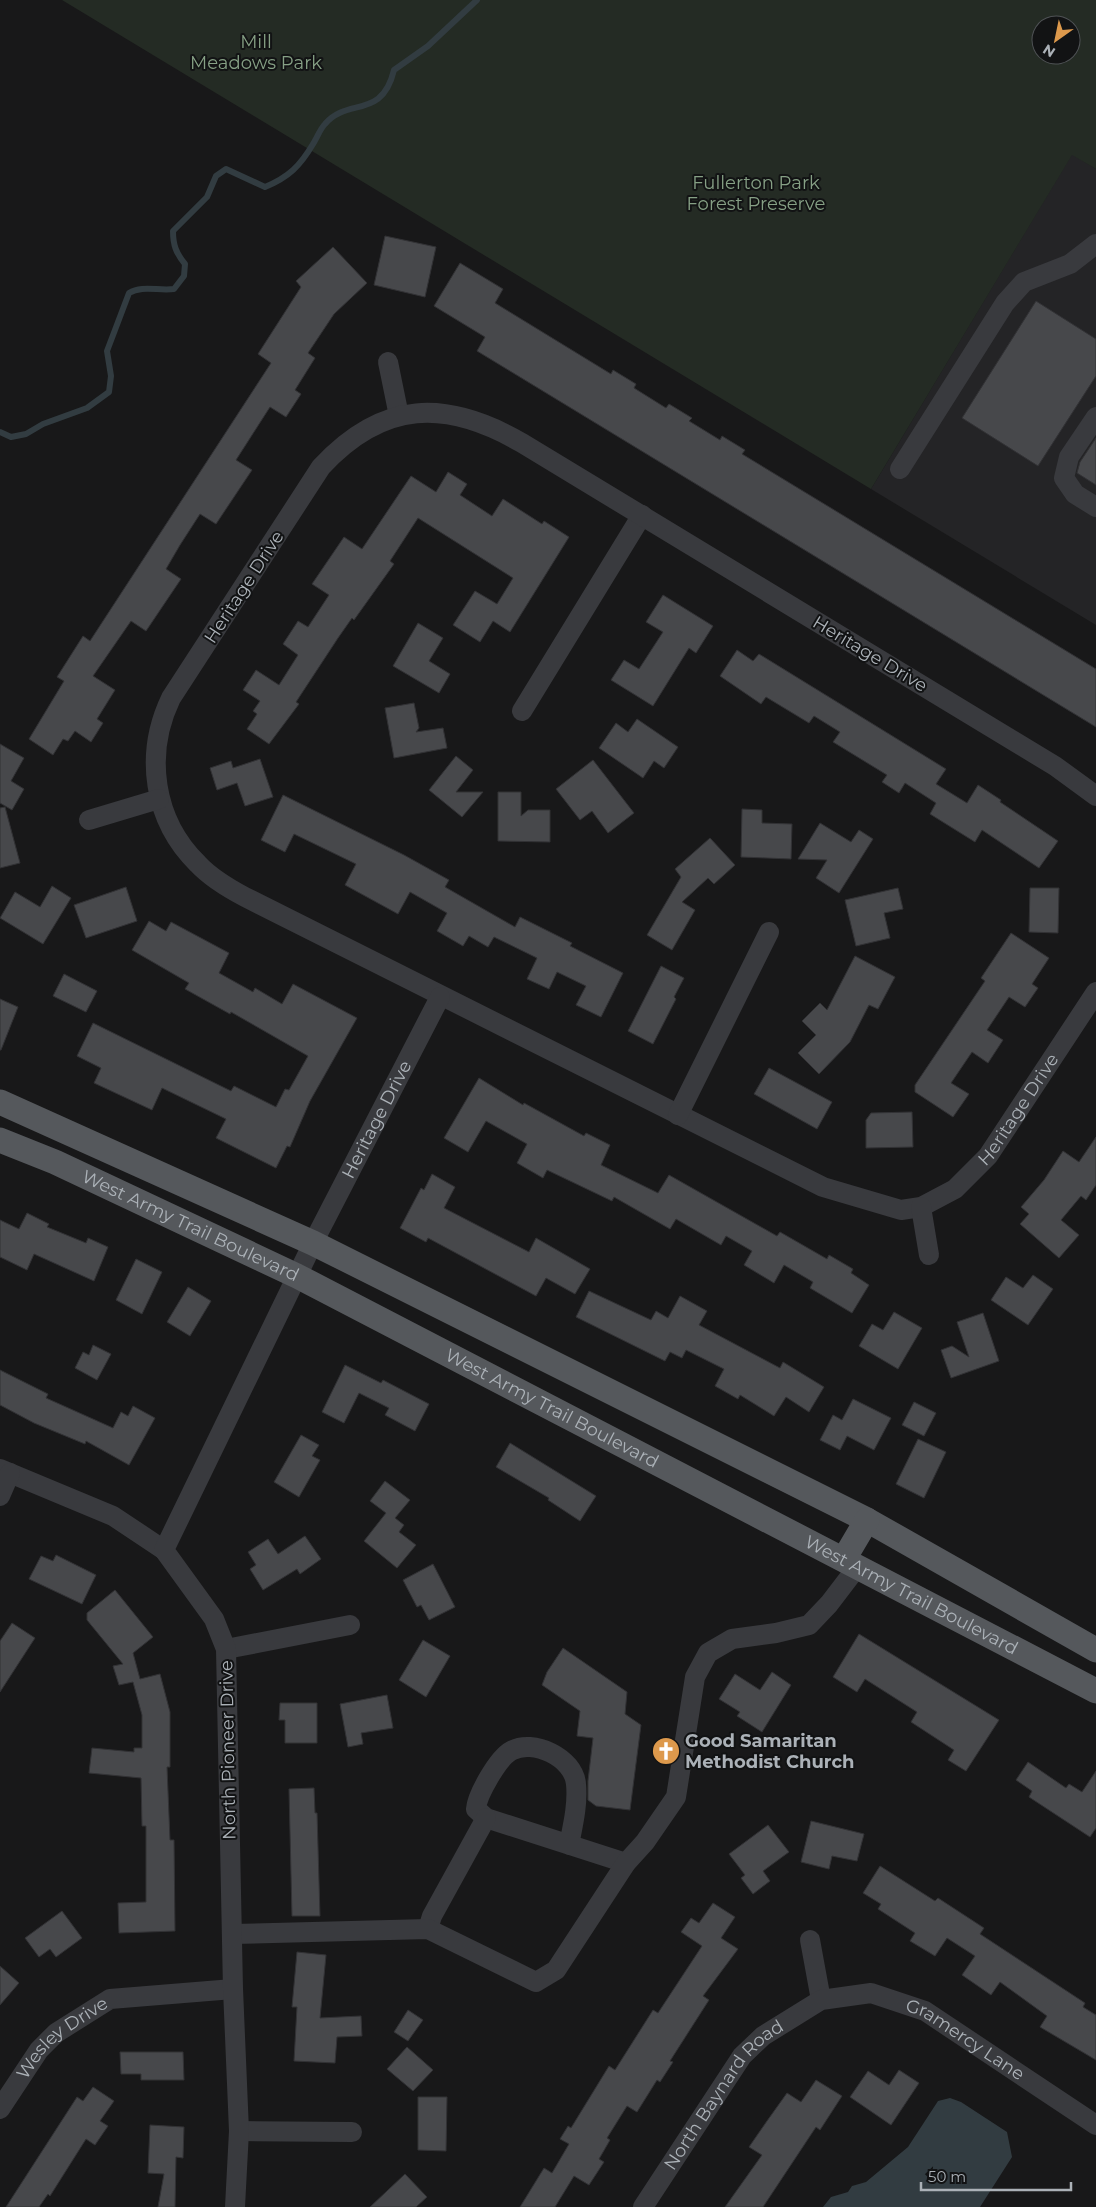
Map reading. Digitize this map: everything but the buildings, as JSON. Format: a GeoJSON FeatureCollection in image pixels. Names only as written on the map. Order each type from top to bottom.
{"type":"FeatureCollection","features":[{"type":"Feature","properties":{"kind":"main road","name":"West Army Trail Boulevard"},"geometry":{"type":"LineString","coordinates":[[0,1102],[313,1243],[867,1520],[1096,1650]]}},
{"type":"Feature","properties":{"kind":"main road","name":"West Army Trail Boulevard"},"geometry":{"type":"LineString","coordinates":[[0,1140],[55,1162],[297,1276],[851,1562],[1096,1691]]}},
{"type":"Feature","properties":{"kind":"main road"},"geometry":{"type":"LineString","coordinates":[[851,1562],[867,1520]]}},
{"type":"Feature","properties":{"kind":"street"},"geometry":{"type":"LineString","coordinates":[[900,469],[1005,303],[1024,282],[1070,264],[1096,244]]}},
{"type":"Feature","properties":{"kind":"street"},"geometry":{"type":"LineString","coordinates":[[388,362],[399,416]]}},
{"type":"Feature","properties":{"kind":"street","name":"Heritage Drive"},"geometry":{"type":"LineString","coordinates":[[1096,796],[1055,766],[496,428],[464,416],[430,412],[399,416],[367,430],[341,445],[321,467],[171,698],[164,712],[158,737],[155,765],[159,799],[168,823],[180,844],[198,865],[221,883],[440,997],[823,1187],[901,1210],[921,1207],[955,1189],[988,1156],[1096,992]]}},
{"type":"Feature","properties":{"kind":"street"},"geometry":{"type":"LineString","coordinates":[[1096,417],[1069,457],[1064,478],[1075,494],[1096,507]]}},
{"type":"Feature","properties":{"kind":"street"},"geometry":{"type":"LineString","coordinates":[[522,711],[642,515]]}},
{"type":"Feature","properties":{"kind":"street"},"geometry":{"type":"LineString","coordinates":[[88,820],[159,799]]}},
{"type":"Feature","properties":{"kind":"street"},"geometry":{"type":"LineString","coordinates":[[678,1115],[769,932]]}},
{"type":"Feature","properties":{"kind":"street","name":"Heritage Drive"},"geometry":{"type":"LineString","coordinates":[[313,1243],[440,997]]}},
{"type":"Feature","properties":{"kind":"street"},"geometry":{"type":"LineString","coordinates":[[921,1207],[929,1255]]}},
{"type":"Feature","properties":{"kind":"street"},"geometry":{"type":"LineString","coordinates":[[0,1496],[5,1471],[113,1516],[164,1550],[313,1243]]}},
{"type":"Feature","properties":{"kind":"street","name":"North Pioneer Drive"},"geometry":{"type":"LineString","coordinates":[[164,1550],[214,1619],[226,1649],[233,1989],[239,2131],[235,2207]]}},
{"type":"Feature","properties":{"kind":"street"},"geometry":{"type":"LineString","coordinates":[[232,1934],[428,1929],[536,1982],[556,1970],[626,1863],[645,1842],[676,1797],[696,1677],[708,1653],[732,1639],[776,1633],[809,1625],[829,1604],[851,1562]]}},
{"type":"Feature","properties":{"kind":"street"},"geometry":{"type":"LineString","coordinates":[[226,1649],[350,1626]]}},
{"type":"Feature","properties":{"kind":"street"},"geometry":{"type":"LineString","coordinates":[[574,1846],[576,1783],[569,1765],[555,1756],[528,1745],[510,1751],[496,1766],[476,1801],[476,1809],[486,1818],[626,1863]]}},
{"type":"Feature","properties":{"kind":"street"},"geometry":{"type":"LineString","coordinates":[[428,1929],[432,1916],[486,1818]]}},
{"type":"Feature","properties":{"kind":"street"},"geometry":{"type":"LineString","coordinates":[[810,1940],[821,2000]]}},
{"type":"Feature","properties":{"kind":"street","name":"Wesley Drive"},"geometry":{"type":"LineString","coordinates":[[0,2109],[39,2050],[56,2033],[110,1999],[233,1989]]}},
{"type":"Feature","properties":{"kind":"street","name":"Gramercy Lane"},"geometry":{"type":"LineString","coordinates":[[821,2000],[871,1993],[925,2011],[1096,2125]]}},
{"type":"Feature","properties":{"kind":"street","name":"North Baynard Road"},"geometry":{"type":"LineString","coordinates":[[644,2207],[742,2056],[762,2036],[821,2000]]}},
{"type":"Feature","properties":{"kind":"street"},"geometry":{"type":"LineString","coordinates":[[239,2131],[352,2132]]}},
{"type":"Feature","properties":{"kind":"shaded area"},"geometry":{"type":"Polygon","coordinates":[[[1072,154],[1096,169],[1096,625],[871,489],[1072,154]]]}},
{"type":"Feature","properties":{"kind":"shaded area"},"geometry":{"type":"Polygon","coordinates":[[[950,2098],[961,2102],[1007,2132],[1012,2157],[980,2207],[823,2207],[831,2197],[848,2192],[852,2186],[866,2182],[908,2147],[938,2101],[950,2098]]]}},
{"type":"Feature","properties":{"kind":"green space","name":"Fullerton Park Forest Preserve"},"geometry":{"type":"Polygon","coordinates":[[[62,0],[1096,0],[1096,169],[1072,155],[871,489],[62,0]]]}},
{"type":"Feature","properties":{"kind":"waterway"},"geometry":{"type":"LineString","coordinates":[[0,432],[11,437],[26,434],[43,424],[87,408],[109,392],[111,376],[107,351],[129,293],[139,289],[174,289],[184,276],[185,264],[176,249],[173,231],[207,197],[216,176],[226,169],[265,187],[287,175],[303,159],[325,124],[334,116],[344,111],[364,106],[381,96],[389,86],[394,70],[428,46],[477,0]]}},
{"type":"Feature","properties":{"kind":"place","name":"Good Samaritan Methodist Church"},"geometry":{"type":"Point","coordinates":[666,1751]}},
{"type":"Feature","properties":{"kind":"park label","name":"Mill Meadows Park"},"geometry":{"type":"Point","coordinates":[256,52]}}]}
